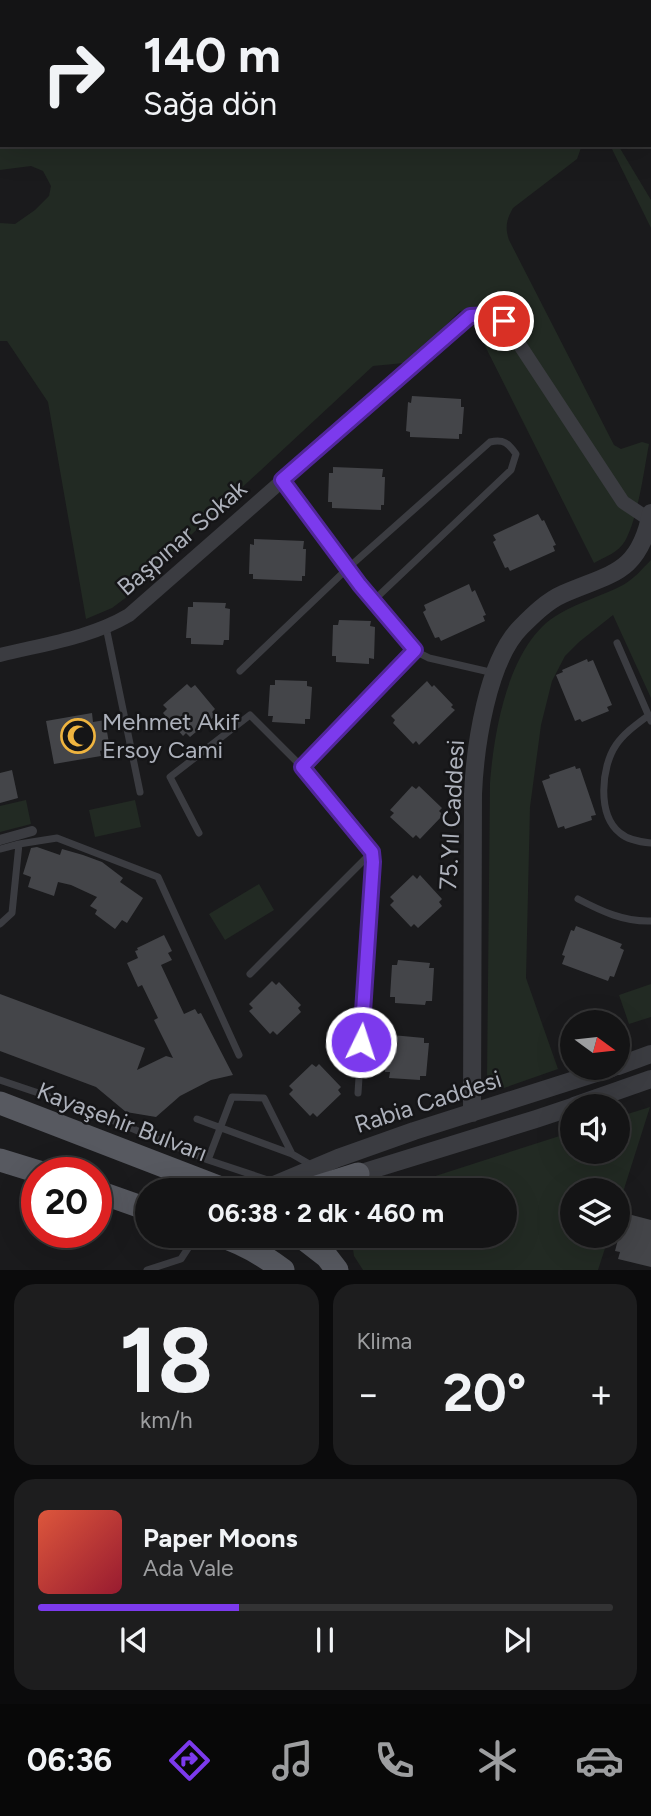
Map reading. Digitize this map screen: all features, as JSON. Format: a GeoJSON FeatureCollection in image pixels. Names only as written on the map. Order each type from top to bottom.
{"type":"FeatureCollection","features":[{"type":"Feature","properties":{"kind":"main road","name":"Kayaşehir Bulvarı"},"geometry":{"type":"LineString","coordinates":[[0,1103],[195,1178]]}},
{"type":"Feature","properties":{"kind":"main road"},"geometry":{"type":"LineString","coordinates":[[0,1160],[21,1166]]}},
{"type":"Feature","properties":{"kind":"main road"},"geometry":{"type":"LineString","coordinates":[[112,1197],[135,1205]]}},
{"type":"Feature","properties":{"kind":"main road"},"geometry":{"type":"LineString","coordinates":[[251,1248],[283,1270]]}},
{"type":"Feature","properties":{"kind":"main road"},"geometry":{"type":"LineString","coordinates":[[297,1270],[299,1261],[305,1256],[331,1254]]}},
{"type":"Feature","properties":{"kind":"street","name":"Başpınar Sokak"},"geometry":{"type":"LineString","coordinates":[[0,655],[86,634],[129,615],[470,316],[491,315],[504,321],[623,502],[650,517]]}},
{"type":"Feature","properties":{"kind":"street","name":"75.Yıl Caddesi"},"geometry":{"type":"LineString","coordinates":[[472,1112],[474,768],[495,674],[505,650],[520,628],[543,606],[561,595],[605,578],[629,563],[650,517]]}},
{"type":"Feature","properties":{"kind":"street"},"geometry":{"type":"LineString","coordinates":[[0,840],[33,831]]}},
{"type":"Feature","properties":{"kind":"street"},"geometry":{"type":"LineString","coordinates":[[630,1062],[651,1054]]}},
{"type":"Feature","properties":{"kind":"street","name":"Rabia Caddesi"},"geometry":{"type":"LineString","coordinates":[[608,1094],[651,1079]]}},
{"type":"Feature","properties":{"kind":"street","name":"Rabia Caddesi"},"geometry":{"type":"LineString","coordinates":[[289,1178],[414,1131],[574,1080]]}},
{"type":"Feature","properties":{"kind":"street","name":"Rabia Caddesi"},"geometry":{"type":"LineString","coordinates":[[363,1178],[560,1111]]}},
{"type":"Feature","properties":{"kind":"lane"},"geometry":{"type":"LineString","coordinates":[[240,671],[348,568],[490,442],[499,440],[509,444],[516,454],[511,470],[373,601]]}},
{"type":"Feature","properties":{"kind":"lane"},"geometry":{"type":"LineString","coordinates":[[282,480],[373,601],[415,650],[429,658],[495,674]]}},
{"type":"Feature","properties":{"kind":"lane"},"geometry":{"type":"LineString","coordinates":[[106,627],[140,792]]}},
{"type":"Feature","properties":{"kind":"lane"},"geometry":{"type":"LineString","coordinates":[[617,643],[650,718],[628,732],[616,744],[607,762],[603,780],[604,800],[610,820],[619,833],[632,840],[651,843]]}},
{"type":"Feature","properties":{"kind":"lane"},"geometry":{"type":"LineString","coordinates":[[302,767],[415,650]]}},
{"type":"Feature","properties":{"kind":"lane"},"geometry":{"type":"LineString","coordinates":[[199,833],[170,777],[250,715],[302,767],[372,852],[358,1093]]}},
{"type":"Feature","properties":{"kind":"lane"},"geometry":{"type":"LineString","coordinates":[[0,849],[57,838],[158,877],[239,1055]]}},
{"type":"Feature","properties":{"kind":"lane"},"geometry":{"type":"LineString","coordinates":[[0,923],[12,913],[19,844]]}},
{"type":"Feature","properties":{"kind":"lane"},"geometry":{"type":"LineString","coordinates":[[250,974],[372,852]]}},
{"type":"Feature","properties":{"kind":"lane"},"geometry":{"type":"LineString","coordinates":[[578,899],[612,915],[640,922],[651,921]]}},
{"type":"Feature","properties":{"kind":"lane"},"geometry":{"type":"LineString","coordinates":[[0,1080],[80,1107],[251,1178]]}},
{"type":"Feature","properties":{"kind":"lane"},"geometry":{"type":"LineString","coordinates":[[208,1160],[232,1097],[264,1098],[292,1154]]}},
{"type":"Feature","properties":{"kind":"lane"},"geometry":{"type":"LineString","coordinates":[[197,1119],[292,1154],[315,1167]]}},
{"type":"Feature","properties":{"kind":"lane"},"geometry":{"type":"LineString","coordinates":[[148,1270],[181,1259],[188,1248]]}},
{"type":"Feature","properties":{"kind":"shaded area"},"geometry":{"type":"Polygon","coordinates":[[[0,147],[581,147],[577,159],[513,208],[507,232],[614,445],[621,449],[642,442],[649,444],[637,507],[630,531],[622,545],[594,563],[470,316],[460,311],[415,356],[404,363],[373,366],[128,596],[112,608],[86,619],[48,402],[7,341],[0,341],[0,223],[15,224],[35,210],[49,196],[51,186],[43,171],[31,166],[0,170],[0,147]]]}},
{"type":"Feature","properties":{"kind":"shaded area"},"geometry":{"type":"Polygon","coordinates":[[[611,147],[619,147],[651,200],[651,228],[611,147]]]}},
{"type":"Feature","properties":{"kind":"shaded area"},"geometry":{"type":"Polygon","coordinates":[[[651,560],[651,698],[613,615],[565,656],[552,681],[541,725],[530,807],[526,978],[558,1069],[504,1088],[493,1088],[487,1082],[490,783],[495,738],[507,689],[516,666],[542,627],[559,614],[627,583],[651,560]]]}},
{"type":"Feature","properties":{"kind":"shaded area"},"geometry":{"type":"Polygon","coordinates":[[[26,800],[31,824],[0,832],[0,806],[26,800]]]}},
{"type":"Feature","properties":{"kind":"shaded area"},"geometry":{"type":"Polygon","coordinates":[[[135,800],[141,827],[95,837],[89,810],[135,800]]]}},
{"type":"Feature","properties":{"kind":"shaded area"},"geometry":{"type":"Polygon","coordinates":[[[259,884],[274,910],[225,940],[209,914],[259,884]]]}},
{"type":"Feature","properties":{"kind":"shaded area"},"geometry":{"type":"Polygon","coordinates":[[[651,984],[651,1017],[630,1024],[630,1010],[624,1010],[619,995],[651,984]]]}},
{"type":"Feature","properties":{"kind":"shaded area"},"geometry":{"type":"Polygon","coordinates":[[[650,1107],[628,1178],[560,1178],[560,1248],[605,1248],[598,1270],[363,1270],[354,1256],[353,1248],[517,1248],[517,1178],[429,1178],[560,1136],[560,1164],[630,1164],[630,1113],[650,1107]]]}},
{"type":"Feature","properties":{"kind":"building"},"geometry":{"type":"Polygon","coordinates":[[[412,396],[461,399],[461,407],[464,407],[462,434],[459,434],[459,439],[410,437],[410,432],[406,431],[408,402],[411,403],[412,396]]]}},
{"type":"Feature","properties":{"kind":"building"},"geometry":{"type":"Polygon","coordinates":[[[333,467],[383,469],[384,505],[381,505],[381,510],[332,508],[332,502],[328,502],[329,473],[333,473],[333,467]]]}},
{"type":"Feature","properties":{"kind":"building"},"geometry":{"type":"Polygon","coordinates":[[[538,514],[542,521],[544,520],[556,545],[553,546],[555,551],[510,571],[508,567],[505,568],[493,542],[496,540],[493,535],[538,514]]]}},
{"type":"Feature","properties":{"kind":"building"},"geometry":{"type":"Polygon","coordinates":[[[254,539],[304,541],[305,576],[302,576],[302,581],[253,579],[253,574],[249,574],[250,544],[254,545],[254,539]]]}},
{"type":"Feature","properties":{"kind":"building"},"geometry":{"type":"Polygon","coordinates":[[[469,584],[472,592],[475,590],[486,615],[483,616],[485,621],[441,641],[439,637],[435,638],[423,612],[426,610],[424,605],[469,584]]]}},
{"type":"Feature","properties":{"kind":"building"},"geometry":{"type":"Polygon","coordinates":[[[193,602],[226,603],[225,608],[230,609],[229,640],[224,640],[223,645],[191,644],[191,638],[186,638],[188,607],[193,607],[193,602]]]}},
{"type":"Feature","properties":{"kind":"building"},"geometry":{"type":"Polygon","coordinates":[[[339,620],[371,621],[370,626],[375,627],[374,659],[369,658],[369,664],[336,662],[336,656],[332,656],[333,625],[338,625],[339,620]]]}},
{"type":"Feature","properties":{"kind":"building"},"geometry":{"type":"Polygon","coordinates":[[[587,659],[588,662],[593,660],[612,705],[607,707],[609,711],[582,722],[580,719],[575,721],[556,675],[587,659]]]}},
{"type":"Feature","properties":{"kind":"building"},"geometry":{"type":"Polygon","coordinates":[[[275,680],[307,681],[307,686],[312,687],[310,719],[305,719],[305,724],[272,722],[273,716],[268,716],[270,685],[275,685],[275,680]]]}},
{"type":"Feature","properties":{"kind":"building"},"geometry":{"type":"Polygon","coordinates":[[[427,681],[432,687],[434,685],[455,710],[419,745],[416,741],[413,744],[393,723],[395,720],[391,716],[427,681]]]}},
{"type":"Feature","properties":{"kind":"building"},"geometry":{"type":"Polygon","coordinates":[[[187,684],[191,688],[195,685],[215,709],[212,712],[215,716],[190,737],[186,733],[183,736],[163,713],[167,709],[163,705],[187,684]]]}},
{"type":"Feature","properties":{"kind":"building","name":"Mehmet Akif Ersoy Cami"},"geometry":{"type":"Polygon","coordinates":[[[92,713],[93,722],[105,720],[110,749],[100,751],[101,756],[54,764],[46,721],[92,713]]]}},
{"type":"Feature","properties":{"kind":"building"},"geometry":{"type":"Polygon","coordinates":[[[575,766],[576,769],[580,768],[596,815],[591,816],[592,820],[565,829],[564,826],[558,828],[542,781],[550,778],[549,775],[575,766]]]}},
{"type":"Feature","properties":{"kind":"building"},"geometry":{"type":"Polygon","coordinates":[[[12,770],[18,798],[0,803],[0,773],[12,770]]]}},
{"type":"Feature","properties":{"kind":"building"},"geometry":{"type":"Polygon","coordinates":[[[412,786],[416,789],[419,786],[442,808],[439,811],[443,815],[420,839],[416,835],[413,838],[390,817],[394,813],[390,810],[412,786]]]}},
{"type":"Feature","properties":{"kind":"building"},"geometry":{"type":"Polygon","coordinates":[[[37,847],[60,855],[62,849],[83,855],[102,862],[123,878],[120,882],[143,898],[127,923],[122,920],[115,929],[95,914],[97,910],[90,906],[97,897],[71,885],[58,882],[54,896],[28,887],[31,877],[23,874],[31,848],[37,847]]]}},
{"type":"Feature","properties":{"kind":"building"},"geometry":{"type":"Polygon","coordinates":[[[413,875],[417,879],[420,875],[442,899],[439,902],[442,906],[418,928],[414,924],[411,927],[390,905],[394,901],[390,897],[413,875]]]}},
{"type":"Feature","properties":{"kind":"building"},"geometry":{"type":"Polygon","coordinates":[[[576,926],[622,944],[620,948],[624,950],[614,977],[610,976],[608,981],[562,964],[565,956],[562,955],[571,930],[574,931],[576,926]]]}},
{"type":"Feature","properties":{"kind":"building"},"geometry":{"type":"Polygon","coordinates":[[[164,935],[172,951],[168,953],[172,960],[161,965],[184,1014],[195,1009],[198,1014],[201,1013],[233,1075],[211,1080],[180,1096],[156,1117],[126,1112],[96,1087],[0,1051],[0,994],[145,1048],[137,1070],[166,1056],[173,1058],[154,1020],[158,1018],[142,985],[138,987],[127,963],[138,958],[135,951],[137,948],[164,935]]]}},
{"type":"Feature","properties":{"kind":"building"},"geometry":{"type":"Polygon","coordinates":[[[398,960],[430,963],[429,968],[434,968],[432,1001],[426,1001],[425,1005],[395,1003],[395,997],[390,997],[392,965],[397,965],[398,960]]]}},
{"type":"Feature","properties":{"kind":"building"},"geometry":{"type":"Polygon","coordinates":[[[272,981],[276,985],[279,982],[301,1005],[298,1008],[301,1012],[277,1035],[273,1031],[270,1034],[249,1011],[253,1008],[249,1004],[272,981]]]}},
{"type":"Feature","properties":{"kind":"building"},"geometry":{"type":"Polygon","coordinates":[[[392,1035],[424,1038],[424,1043],[429,1043],[426,1076],[420,1076],[420,1080],[389,1078],[390,1072],[385,1072],[387,1040],[392,1040],[392,1035]]]}},
{"type":"Feature","properties":{"kind":"building"},"geometry":{"type":"Polygon","coordinates":[[[312,1064],[316,1067],[319,1064],[341,1087],[338,1090],[341,1094],[317,1117],[313,1113],[310,1116],[289,1094],[293,1090],[289,1086],[312,1064]]]}},
{"type":"Feature","properties":{"kind":"building"},"geometry":{"type":"Polygon","coordinates":[[[630,1215],[651,1220],[651,1267],[618,1259],[620,1252],[615,1251],[616,1248],[630,1248],[630,1215]]]}},
{"type":"Feature","properties":{"kind":"place","name":"Mehmet Akif Ersoy Cami"},"geometry":{"type":"Point","coordinates":[78,736]}},
{"type":"Feature","properties":{"kind":"route"},"geometry":{"type":"LineString","coordinates":[[361,1042],[372,852],[302,767],[415,650],[360,585],[282,480],[470,316],[491,315],[504,321]]}}]}
